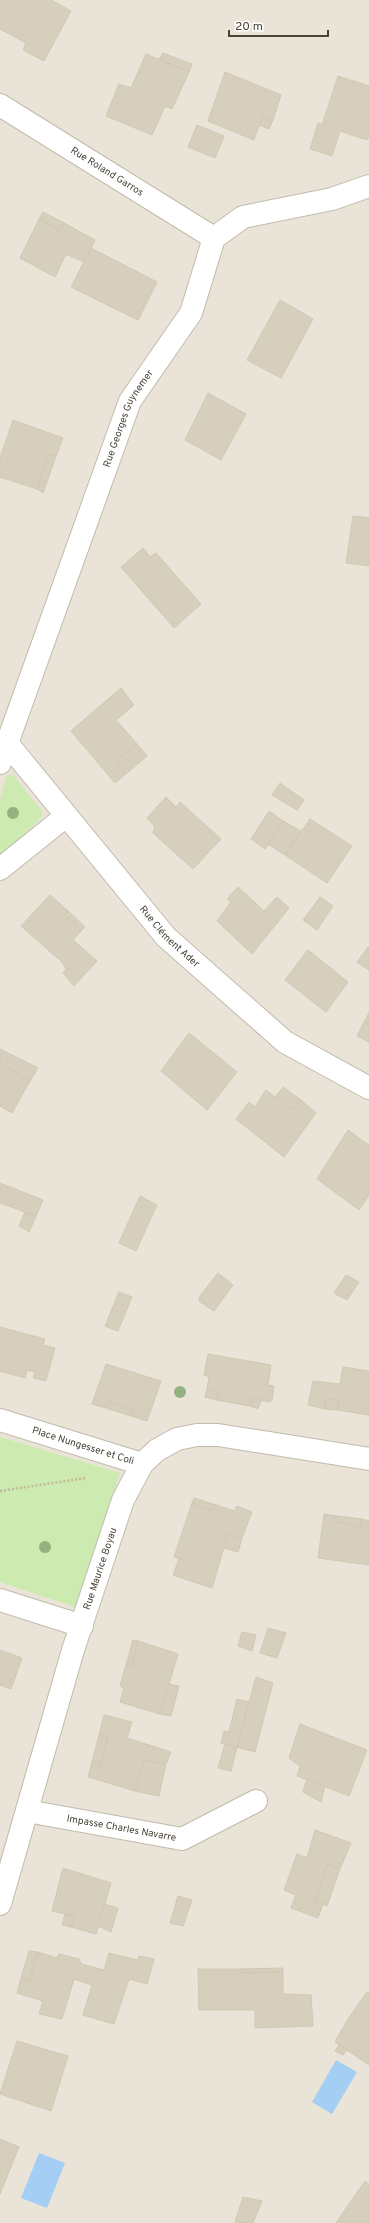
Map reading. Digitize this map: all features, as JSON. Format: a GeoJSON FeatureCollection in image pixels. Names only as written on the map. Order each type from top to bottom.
{"type":"FeatureCollection","features":[{"type":"Feature","properties":{"kind":"street","name":"Rue Roland Garros"},"geometry":{"type":"LineString","coordinates":[[0,105],[214,238]]}},
{"type":"Feature","properties":{"kind":"street"},"geometry":{"type":"LineString","coordinates":[[214,238],[243,217],[332,199],[369,186]]}},
{"type":"Feature","properties":{"kind":"street","name":"Rue Georges Guynemer"},"geometry":{"type":"LineString","coordinates":[[0,763],[130,401],[191,313],[214,238]]}},
{"type":"Feature","properties":{"kind":"street","name":"Rue Clément Ader"},"geometry":{"type":"LineString","coordinates":[[7,743],[166,938],[286,1042],[369,1088]]}},
{"type":"Feature","properties":{"kind":"street"},"geometry":{"type":"LineString","coordinates":[[0,869],[66,816]]}},
{"type":"Feature","properties":{"kind":"street","name":"Place Nungesser et Coli"},"geometry":{"type":"LineString","coordinates":[[0,1420],[142,1464]]}},
{"type":"Feature","properties":{"kind":"street","name":"Rue Maurice Boyau"},"geometry":{"type":"LineString","coordinates":[[0,1904],[73,1650],[123,1500],[142,1464],[157,1450],[176,1439],[197,1435],[218,1434],[369,1459]]}},
{"type":"Feature","properties":{"kind":"street"},"geometry":{"type":"LineString","coordinates":[[0,1600],[82,1626]]}},
{"type":"Feature","properties":{"kind":"street","name":"Impasse Charles Navarre"},"geometry":{"type":"LineString","coordinates":[[27,1811],[182,1839],[256,1801]]}},
{"type":"Feature","properties":{"kind":"path"},"geometry":{"type":"LineString","coordinates":[[0,1491],[89,1478]]}},
{"type":"Feature","properties":{"kind":"shaded area"},"geometry":{"type":"Polygon","coordinates":[[[0,0],[369,0],[369,2223],[0,2223],[0,0]]]}},
{"type":"Feature","properties":{"kind":"green space"},"geometry":{"type":"Polygon","coordinates":[[[7,775],[13,775],[43,813],[39,820],[0,856],[0,799],[7,775]]]}},
{"type":"Feature","properties":{"kind":"green space"},"geometry":{"type":"Polygon","coordinates":[[[0,1437],[120,1473],[75,1607],[0,1582],[0,1437]]]}},
{"type":"Feature","properties":{"kind":"water"},"geometry":{"type":"Polygon","coordinates":[[[336,2060],[357,2072],[332,2114],[312,2102],[336,2060]]]}},
{"type":"Feature","properties":{"kind":"water"},"geometry":{"type":"Polygon","coordinates":[[[39,2153],[65,2163],[47,2208],[21,2198],[39,2153]]]}},
{"type":"Feature","properties":{"kind":"building"},"geometry":{"type":"Polygon","coordinates":[[[0,0],[51,0],[71,11],[44,61],[23,50],[26,43],[0,29],[0,0]]]}},
{"type":"Feature","properties":{"kind":"building"},"geometry":{"type":"Polygon","coordinates":[[[163,53],[192,64],[189,72],[159,59],[163,53]]]}},
{"type":"Feature","properties":{"kind":"building"},"geometry":{"type":"Polygon","coordinates":[[[146,54],[189,72],[172,109],[165,106],[152,135],[106,116],[119,84],[131,88],[146,54]]]}},
{"type":"Feature","properties":{"kind":"building"},"geometry":{"type":"Polygon","coordinates":[[[225,72],[281,95],[273,120],[262,117],[254,140],[208,121],[225,72]]]}},
{"type":"Feature","properties":{"kind":"building"},"geometry":{"type":"Polygon","coordinates":[[[338,76],[369,86],[369,135],[367,140],[340,131],[332,156],[310,149],[318,123],[322,125],[338,76]]]}},
{"type":"Feature","properties":{"kind":"building"},"geometry":{"type":"Polygon","coordinates":[[[262,117],[273,120],[269,129],[259,125],[262,117]]]}},
{"type":"Feature","properties":{"kind":"building"},"geometry":{"type":"Polygon","coordinates":[[[197,125],[224,136],[215,158],[188,147],[197,125]]]}},
{"type":"Feature","properties":{"kind":"building"},"geometry":{"type":"Polygon","coordinates":[[[43,212],[64,223],[60,230],[39,219],[43,212]]]}},
{"type":"Feature","properties":{"kind":"building"},"geometry":{"type":"Polygon","coordinates":[[[39,219],[60,230],[64,223],[95,240],[84,262],[66,254],[55,277],[20,258],[39,219]]]}},
{"type":"Feature","properties":{"kind":"building"},"geometry":{"type":"Polygon","coordinates":[[[91,248],[157,282],[138,320],[71,287],[91,248]]]}},
{"type":"Feature","properties":{"kind":"building"},"geometry":{"type":"Polygon","coordinates":[[[280,300],[313,319],[281,378],[247,360],[280,300]]]}},
{"type":"Feature","properties":{"kind":"building"},"geometry":{"type":"Polygon","coordinates":[[[208,393],[246,414],[221,460],[185,440],[208,393]]]}},
{"type":"Feature","properties":{"kind":"building"},"geometry":{"type":"Polygon","coordinates":[[[13,420],[63,438],[56,456],[48,454],[37,489],[0,477],[0,458],[13,420]]]}},
{"type":"Feature","properties":{"kind":"building"},"geometry":{"type":"Polygon","coordinates":[[[48,454],[56,456],[43,493],[37,489],[48,454]]]}},
{"type":"Feature","properties":{"kind":"building"},"geometry":{"type":"Polygon","coordinates":[[[353,516],[369,518],[369,566],[346,563],[353,516]]]}},
{"type":"Feature","properties":{"kind":"building"},"geometry":{"type":"Polygon","coordinates":[[[143,548],[150,557],[156,553],[201,604],[174,628],[121,567],[143,548]]]}},
{"type":"Feature","properties":{"kind":"building"},"geometry":{"type":"Polygon","coordinates":[[[121,688],[134,705],[116,720],[137,744],[116,761],[126,774],[115,783],[71,731],[121,688]]]}},
{"type":"Feature","properties":{"kind":"building"},"geometry":{"type":"Polygon","coordinates":[[[137,744],[147,756],[126,774],[116,761],[137,744]]]}},
{"type":"Feature","properties":{"kind":"building"},"geometry":{"type":"Polygon","coordinates":[[[280,783],[304,800],[297,810],[272,795],[280,783]]]}},
{"type":"Feature","properties":{"kind":"building"},"geometry":{"type":"Polygon","coordinates":[[[166,797],[176,807],[180,802],[221,839],[193,869],[153,833],[155,827],[147,818],[166,797]]]}},
{"type":"Feature","properties":{"kind":"building"},"geometry":{"type":"Polygon","coordinates":[[[269,811],[283,821],[265,849],[251,839],[269,811]]]}},
{"type":"Feature","properties":{"kind":"building"},"geometry":{"type":"Polygon","coordinates":[[[310,819],[352,846],[327,883],[285,855],[310,819]]]}},
{"type":"Feature","properties":{"kind":"building"},"geometry":{"type":"Polygon","coordinates":[[[283,821],[301,831],[285,855],[268,844],[283,821]]]}},
{"type":"Feature","properties":{"kind":"building"},"geometry":{"type":"Polygon","coordinates":[[[238,887],[264,911],[277,897],[289,908],[252,954],[217,921],[231,902],[227,899],[238,887]]]}},
{"type":"Feature","properties":{"kind":"building"},"geometry":{"type":"Polygon","coordinates":[[[50,895],[68,911],[64,914],[81,931],[73,940],[97,961],[74,986],[63,973],[66,969],[62,962],[21,926],[50,895]]]}},
{"type":"Feature","properties":{"kind":"building"},"geometry":{"type":"Polygon","coordinates":[[[320,897],[333,906],[317,930],[303,920],[320,897]]]}},
{"type":"Feature","properties":{"kind":"building"},"geometry":{"type":"Polygon","coordinates":[[[68,911],[85,927],[81,931],[64,914],[68,911]]]}},
{"type":"Feature","properties":{"kind":"building"},"geometry":{"type":"Polygon","coordinates":[[[369,946],[369,970],[357,962],[369,946]]]}},
{"type":"Feature","properties":{"kind":"building"},"geometry":{"type":"Polygon","coordinates":[[[308,950],[348,982],[326,1012],[285,980],[308,950]]]}},
{"type":"Feature","properties":{"kind":"building"},"geometry":{"type":"Polygon","coordinates":[[[369,1013],[369,1024],[364,1022],[369,1013]]]}},
{"type":"Feature","properties":{"kind":"building"},"geometry":{"type":"Polygon","coordinates":[[[364,1022],[369,1024],[369,1042],[357,1036],[364,1022]]]}},
{"type":"Feature","properties":{"kind":"building"},"geometry":{"type":"Polygon","coordinates":[[[189,1033],[237,1072],[207,1110],[161,1071],[189,1033]]]}},
{"type":"Feature","properties":{"kind":"building"},"geometry":{"type":"Polygon","coordinates":[[[0,1049],[12,1055],[5,1066],[30,1081],[12,1113],[0,1106],[0,1049]]]}},
{"type":"Feature","properties":{"kind":"building"},"geometry":{"type":"Polygon","coordinates":[[[12,1055],[38,1068],[30,1081],[5,1066],[12,1055]]]}},
{"type":"Feature","properties":{"kind":"building"},"geometry":{"type":"Polygon","coordinates":[[[283,1087],[301,1100],[292,1110],[275,1097],[283,1087]]]}},
{"type":"Feature","properties":{"kind":"building"},"geometry":{"type":"Polygon","coordinates":[[[266,1090],[292,1110],[301,1100],[316,1113],[284,1157],[236,1119],[249,1102],[255,1107],[266,1090]]]}},
{"type":"Feature","properties":{"kind":"building"},"geometry":{"type":"Polygon","coordinates":[[[348,1130],[369,1145],[369,1195],[359,1210],[317,1179],[348,1130]]]}},
{"type":"Feature","properties":{"kind":"building"},"geometry":{"type":"Polygon","coordinates":[[[0,1183],[43,1200],[36,1216],[0,1203],[0,1183]]]}},
{"type":"Feature","properties":{"kind":"building"},"geometry":{"type":"Polygon","coordinates":[[[140,1196],[157,1205],[136,1251],[119,1243],[140,1196]]]}},
{"type":"Feature","properties":{"kind":"building"},"geometry":{"type":"Polygon","coordinates":[[[25,1212],[36,1216],[29,1232],[19,1226],[25,1212]]]}},
{"type":"Feature","properties":{"kind":"building"},"geometry":{"type":"Polygon","coordinates":[[[218,1273],[233,1285],[214,1311],[199,1301],[200,1296],[218,1273]]]}},
{"type":"Feature","properties":{"kind":"building"},"geometry":{"type":"Polygon","coordinates":[[[346,1275],[359,1282],[347,1300],[334,1293],[346,1275]]]}},
{"type":"Feature","properties":{"kind":"building"},"geometry":{"type":"Polygon","coordinates":[[[119,1292],[132,1297],[118,1331],[105,1326],[119,1292]]]}},
{"type":"Feature","properties":{"kind":"building"},"geometry":{"type":"Polygon","coordinates":[[[0,1327],[45,1339],[43,1345],[55,1348],[46,1381],[33,1378],[35,1372],[27,1370],[25,1378],[0,1371],[0,1327]]]}},
{"type":"Feature","properties":{"kind":"building"},"geometry":{"type":"Polygon","coordinates":[[[208,1354],[271,1365],[268,1385],[274,1386],[272,1400],[269,1402],[252,1398],[250,1406],[217,1400],[219,1392],[207,1389],[209,1377],[204,1375],[208,1354]]]}},
{"type":"Feature","properties":{"kind":"building"},"geometry":{"type":"Polygon","coordinates":[[[106,1364],[161,1381],[147,1421],[131,1416],[133,1409],[109,1402],[106,1408],[92,1404],[106,1364]]]}},
{"type":"Feature","properties":{"kind":"building"},"geometry":{"type":"Polygon","coordinates":[[[343,1367],[369,1371],[369,1415],[337,1410],[339,1401],[326,1398],[325,1409],[308,1405],[313,1381],[340,1384],[343,1367]]]}},
{"type":"Feature","properties":{"kind":"building"},"geometry":{"type":"Polygon","coordinates":[[[207,1389],[219,1392],[217,1400],[205,1397],[207,1389]]]}},
{"type":"Feature","properties":{"kind":"building"},"geometry":{"type":"Polygon","coordinates":[[[252,1398],[261,1401],[258,1409],[250,1406],[252,1398]]]}},
{"type":"Feature","properties":{"kind":"building"},"geometry":{"type":"Polygon","coordinates":[[[326,1398],[339,1401],[337,1410],[325,1409],[326,1398]]]}},
{"type":"Feature","properties":{"kind":"building"},"geometry":{"type":"Polygon","coordinates":[[[109,1402],[133,1409],[131,1416],[106,1408],[109,1402]]]}},
{"type":"Feature","properties":{"kind":"building"},"geometry":{"type":"Polygon","coordinates":[[[194,1498],[216,1505],[212,1510],[192,1503],[194,1498]]]}},
{"type":"Feature","properties":{"kind":"building"},"geometry":{"type":"Polygon","coordinates":[[[192,1503],[212,1510],[216,1505],[234,1511],[237,1506],[252,1512],[242,1538],[228,1534],[212,1588],[173,1575],[179,1559],[174,1557],[192,1503]]]}},
{"type":"Feature","properties":{"kind":"building"},"geometry":{"type":"Polygon","coordinates":[[[324,1514],[337,1516],[335,1521],[360,1528],[362,1519],[369,1521],[369,1565],[318,1558],[324,1514]]]}},
{"type":"Feature","properties":{"kind":"building"},"geometry":{"type":"Polygon","coordinates":[[[337,1516],[362,1519],[360,1528],[335,1521],[337,1516]]]}},
{"type":"Feature","properties":{"kind":"building"},"geometry":{"type":"Polygon","coordinates":[[[228,1534],[242,1538],[238,1552],[223,1548],[228,1534]]]}},
{"type":"Feature","properties":{"kind":"building"},"geometry":{"type":"Polygon","coordinates":[[[268,1628],[286,1633],[277,1658],[260,1653],[268,1628]]]}},
{"type":"Feature","properties":{"kind":"building"},"geometry":{"type":"Polygon","coordinates":[[[242,1632],[256,1635],[252,1651],[238,1646],[242,1632]]]}},
{"type":"Feature","properties":{"kind":"building"},"geometry":{"type":"Polygon","coordinates":[[[133,1640],[138,1641],[132,1667],[126,1665],[133,1640]]]}},
{"type":"Feature","properties":{"kind":"building"},"geometry":{"type":"Polygon","coordinates":[[[138,1641],[178,1654],[160,1714],[120,1702],[124,1688],[120,1686],[126,1665],[132,1667],[138,1641]]]}},
{"type":"Feature","properties":{"kind":"building"},"geometry":{"type":"Polygon","coordinates":[[[0,1650],[22,1658],[11,1689],[0,1685],[0,1650]]]}},
{"type":"Feature","properties":{"kind":"building"},"geometry":{"type":"Polygon","coordinates":[[[256,1677],[273,1683],[255,1752],[237,1747],[256,1677]]]}},
{"type":"Feature","properties":{"kind":"building"},"geometry":{"type":"Polygon","coordinates":[[[168,1684],[179,1686],[171,1716],[160,1714],[168,1684]]]}},
{"type":"Feature","properties":{"kind":"building"},"geometry":{"type":"Polygon","coordinates":[[[237,1699],[249,1702],[237,1747],[221,1743],[224,1731],[229,1732],[237,1699]]]}},
{"type":"Feature","properties":{"kind":"building"},"geometry":{"type":"Polygon","coordinates":[[[104,1715],[132,1722],[127,1738],[171,1752],[166,1764],[144,1760],[135,1791],[88,1777],[92,1762],[100,1765],[108,1737],[99,1735],[104,1715]]]}},
{"type":"Feature","properties":{"kind":"building"},"geometry":{"type":"Polygon","coordinates":[[[300,1724],[367,1750],[349,1796],[297,1776],[300,1766],[289,1758],[300,1724]]]}},
{"type":"Feature","properties":{"kind":"building"},"geometry":{"type":"Polygon","coordinates":[[[99,1735],[108,1737],[100,1765],[92,1762],[99,1735]]]}},
{"type":"Feature","properties":{"kind":"building"},"geometry":{"type":"Polygon","coordinates":[[[225,1744],[237,1747],[231,1771],[218,1768],[225,1744]]]}},
{"type":"Feature","properties":{"kind":"building"},"geometry":{"type":"Polygon","coordinates":[[[144,1760],[166,1764],[159,1796],[135,1791],[144,1760]]]}},
{"type":"Feature","properties":{"kind":"building"},"geometry":{"type":"Polygon","coordinates":[[[307,1779],[325,1786],[321,1802],[303,1792],[307,1779]]]}},
{"type":"Feature","properties":{"kind":"building"},"geometry":{"type":"Polygon","coordinates":[[[315,1830],[351,1843],[340,1869],[327,1864],[315,1900],[323,1904],[318,1918],[291,1908],[296,1895],[284,1890],[297,1854],[307,1858],[315,1830]]]}},
{"type":"Feature","properties":{"kind":"building"},"geometry":{"type":"Polygon","coordinates":[[[327,1864],[340,1869],[327,1906],[315,1900],[327,1864]]]}},
{"type":"Feature","properties":{"kind":"building"},"geometry":{"type":"Polygon","coordinates":[[[63,1868],[111,1883],[96,1934],[71,1927],[74,1916],[52,1911],[63,1868]]]}},
{"type":"Feature","properties":{"kind":"building"},"geometry":{"type":"Polygon","coordinates":[[[178,1896],[192,1900],[183,1926],[170,1923],[178,1896]]]}},
{"type":"Feature","properties":{"kind":"building"},"geometry":{"type":"Polygon","coordinates":[[[104,1904],[118,1908],[111,1932],[98,1926],[104,1904]]]}},
{"type":"Feature","properties":{"kind":"building"},"geometry":{"type":"Polygon","coordinates":[[[65,1914],[74,1916],[71,1927],[62,1925],[65,1914]]]}},
{"type":"Feature","properties":{"kind":"building"},"geometry":{"type":"Polygon","coordinates":[[[29,1951],[38,1952],[29,1982],[21,1978],[29,1951]]]}},
{"type":"Feature","properties":{"kind":"building"},"geometry":{"type":"Polygon","coordinates":[[[38,1952],[57,1958],[59,1954],[79,1959],[81,1964],[104,1970],[109,1953],[138,1960],[139,1956],[154,1959],[147,1984],[129,1979],[114,2024],[83,2015],[92,1985],[74,1979],[62,2019],[39,2014],[43,2001],[17,1993],[21,1978],[29,1982],[38,1952]]]}},
{"type":"Feature","properties":{"kind":"building"},"geometry":{"type":"Polygon","coordinates":[[[283,1968],[283,1972],[241,1973],[241,1969],[283,1968]]]}},
{"type":"Feature","properties":{"kind":"building"},"geometry":{"type":"Polygon","coordinates":[[[198,1969],[241,1969],[241,1973],[283,1972],[283,1994],[311,1995],[313,2026],[255,2028],[255,2010],[199,2010],[198,1969]]]}},
{"type":"Feature","properties":{"kind":"building"},"geometry":{"type":"Polygon","coordinates":[[[367,1992],[369,1994],[369,2065],[335,2042],[348,2019],[367,1992]]]}},
{"type":"Feature","properties":{"kind":"building"},"geometry":{"type":"Polygon","coordinates":[[[17,2041],[68,2056],[51,2111],[0,2094],[17,2041]]]}},
{"type":"Feature","properties":{"kind":"building"},"geometry":{"type":"Polygon","coordinates":[[[339,2045],[347,2049],[343,2055],[335,2051],[339,2045]]]}},
{"type":"Feature","properties":{"kind":"building"},"geometry":{"type":"Polygon","coordinates":[[[0,2139],[19,2147],[0,2194],[0,2139]]]}},
{"type":"Feature","properties":{"kind":"building"},"geometry":{"type":"Polygon","coordinates":[[[365,2181],[369,2184],[369,2223],[336,2223],[365,2181]]]}},
{"type":"Feature","properties":{"kind":"building"},"geometry":{"type":"Polygon","coordinates":[[[243,2197],[262,2201],[253,2223],[235,2222],[243,2197]]]}}]}
